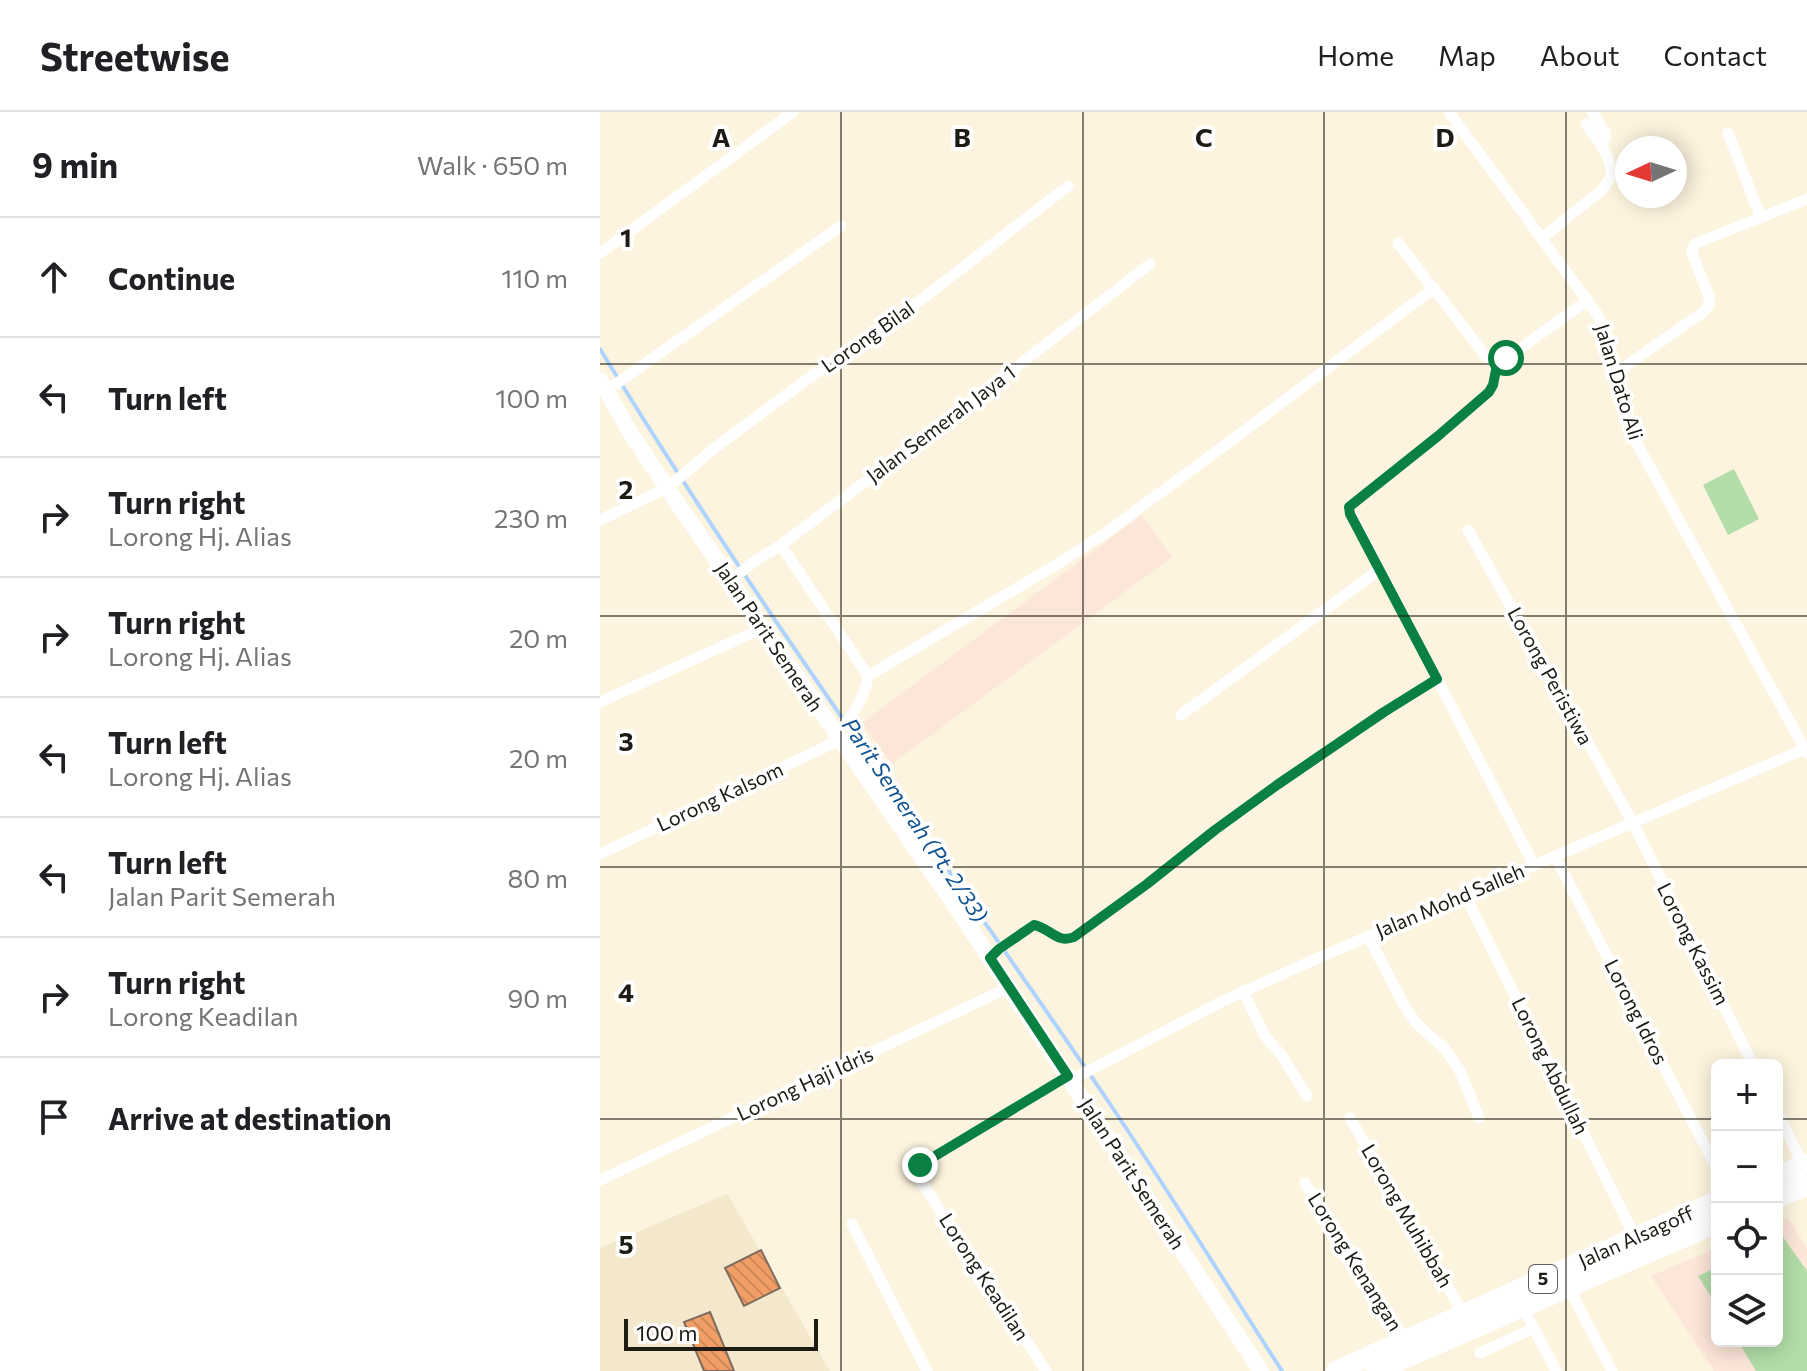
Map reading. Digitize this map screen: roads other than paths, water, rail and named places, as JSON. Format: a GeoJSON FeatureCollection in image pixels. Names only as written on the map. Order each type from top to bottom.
{"type":"FeatureCollection","features":[{"type":"Feature","properties":{"kind":"highway"},"geometry":{"type":"LineString","coordinates":[[1783,1173],[1805,1164]]}},
{"type":"Feature","properties":{"kind":"highway"},"geometry":{"type":"LineString","coordinates":[[1783,1196],[1807,1186]]}},
{"type":"Feature","properties":{"kind":"highway","name":"Jalan Alsagoff"},"geometry":{"type":"LineString","coordinates":[[1336,1371],[1406,1357],[1464,1315],[1712,1203]]}},
{"type":"Feature","properties":{"kind":"highway","name":"Jalan Alsagoff"},"geometry":{"type":"LineString","coordinates":[[1376,1371],[1711,1226]]}},
{"type":"Feature","properties":{"kind":"main road","name":"Jalan Parit Semerah"},"geometry":{"type":"LineString","coordinates":[[607,385],[630,432],[733,579],[763,628],[994,953],[1010,987],[1074,1077],[1261,1371]]}},
{"type":"Feature","properties":{"kind":"street"},"geometry":{"type":"LineString","coordinates":[[600,253],[793,112]]}},
{"type":"Feature","properties":{"kind":"street","name":"Jalan Dato Ali"},"geometry":{"type":"LineString","coordinates":[[1449,112],[1597,314],[1608,339],[1635,440],[1806,750]]}},
{"type":"Feature","properties":{"kind":"street"},"geometry":{"type":"LineString","coordinates":[[1592,112],[1605,132],[1605,139],[1600,143]]}},
{"type":"Feature","properties":{"kind":"street"},"geometry":{"type":"LineString","coordinates":[[1542,238],[1603,189],[1611,177],[1611,168],[1600,143],[1586,124]]}},
{"type":"Feature","properties":{"kind":"street"},"geometry":{"type":"LineString","coordinates":[[1728,133],[1761,218]]}},
{"type":"Feature","properties":{"kind":"street","name":"Lorong Bilal"},"geometry":{"type":"LineString","coordinates":[[600,520],[669,486],[820,370],[926,296],[1068,186]]}},
{"type":"Feature","properties":{"kind":"street"},"geometry":{"type":"LineString","coordinates":[[1617,372],[1709,306],[1709,296],[1691,251],[1697,243],[1807,199]]}},
{"type":"Feature","properties":{"kind":"street"},"geometry":{"type":"LineString","coordinates":[[607,385],[626,377],[841,226]]}},
{"type":"Feature","properties":{"kind":"street"},"geometry":{"type":"LineString","coordinates":[[1398,243],[1486,356],[1497,365]]}},
{"type":"Feature","properties":{"kind":"street","name":"Jalan Semerah Jaya 1"},"geometry":{"type":"LineString","coordinates":[[733,579],[1150,264]]}},
{"type":"Feature","properties":{"kind":"street"},"geometry":{"type":"LineString","coordinates":[[868,676],[1107,532],[1434,288]]}},
{"type":"Feature","properties":{"kind":"street"},"geometry":{"type":"LineString","coordinates":[[1534,865],[1349,507],[1489,392],[1497,365],[1588,300]]}},
{"type":"Feature","properties":{"kind":"street","name":"Lorong Peristiwa"},"geometry":{"type":"LineString","coordinates":[[1468,530],[1633,823]]}},
{"type":"Feature","properties":{"kind":"street"},"geometry":{"type":"LineString","coordinates":[[781,545],[868,676],[861,699],[838,737]]}},
{"type":"Feature","properties":{"kind":"street"},"geometry":{"type":"LineString","coordinates":[[1181,715],[1379,570]]}},
{"type":"Feature","properties":{"kind":"street"},"geometry":{"type":"LineString","coordinates":[[600,702],[763,628]]}},
{"type":"Feature","properties":{"kind":"street"},"geometry":{"type":"LineString","coordinates":[[994,953],[1034,925],[1062,939],[1074,937],[1277,785],[1437,679]]}},
{"type":"Feature","properties":{"kind":"street","name":"Lorong Kalsom"},"geometry":{"type":"LineString","coordinates":[[600,854],[838,737]]}},
{"type":"Feature","properties":{"kind":"street","name":"Jalan Mohd Salleh"},"geometry":{"type":"LineString","coordinates":[[1074,1077],[1243,991],[1806,750]]}},
{"type":"Feature","properties":{"kind":"street","name":"Lorong Kassim"},"geometry":{"type":"LineString","coordinates":[[1633,823],[1750,1059]]}},
{"type":"Feature","properties":{"kind":"street","name":"Lorong Idros"},"geometry":{"type":"LineString","coordinates":[[1555,856],[1711,1157]]}},
{"type":"Feature","properties":{"kind":"street","name":"Lorong Abdullah"},"geometry":{"type":"LineString","coordinates":[[1465,895],[1635,1237]]}},
{"type":"Feature","properties":{"kind":"street"},"geometry":{"type":"LineString","coordinates":[[1368,936],[1406,1009],[1418,1025],[1444,1048],[1460,1071],[1479,1118]]}},
{"type":"Feature","properties":{"kind":"street","name":"Lorong Haji Idris"},"geometry":{"type":"LineString","coordinates":[[600,1180],[1010,987]]}},
{"type":"Feature","properties":{"kind":"street"},"geometry":{"type":"LineString","coordinates":[[1243,991],[1265,1036],[1282,1056],[1307,1096]]}},
{"type":"Feature","properties":{"kind":"street","name":"Lorong Keadilan"},"geometry":{"type":"LineString","coordinates":[[1046,1371],[924,1186],[918,1170],[920,1165],[1074,1077]]}},
{"type":"Feature","properties":{"kind":"street","name":"Lorong Muhibbah"},"geometry":{"type":"LineString","coordinates":[[1350,1118],[1464,1315]]}},
{"type":"Feature","properties":{"kind":"street"},"geometry":{"type":"LineString","coordinates":[[1783,1123],[1805,1164]]}},
{"type":"Feature","properties":{"kind":"street","name":"Lorong Kenangan"},"geometry":{"type":"LineString","coordinates":[[1305,1183],[1406,1357]]}},
{"type":"Feature","properties":{"kind":"street"},"geometry":{"type":"LineString","coordinates":[[852,1224],[927,1371]]}},
{"type":"Feature","properties":{"kind":"street"},"geometry":{"type":"LineString","coordinates":[[1569,1288],[1612,1371]]}},
{"type":"Feature","properties":{"kind":"street"},"geometry":{"type":"LineString","coordinates":[[1523,1307],[1556,1371]]}},
{"type":"Feature","properties":{"kind":"street"},"geometry":{"type":"LineString","coordinates":[[1480,1353],[1534,1328]]}},
{"type":"Feature","properties":{"kind":"waterway","name":"Parit Semerah (Pt. 2/33)"},"geometry":{"type":"LineString","coordinates":[[600,349],[785,634],[1108,1101],[1282,1371]]}}]}
